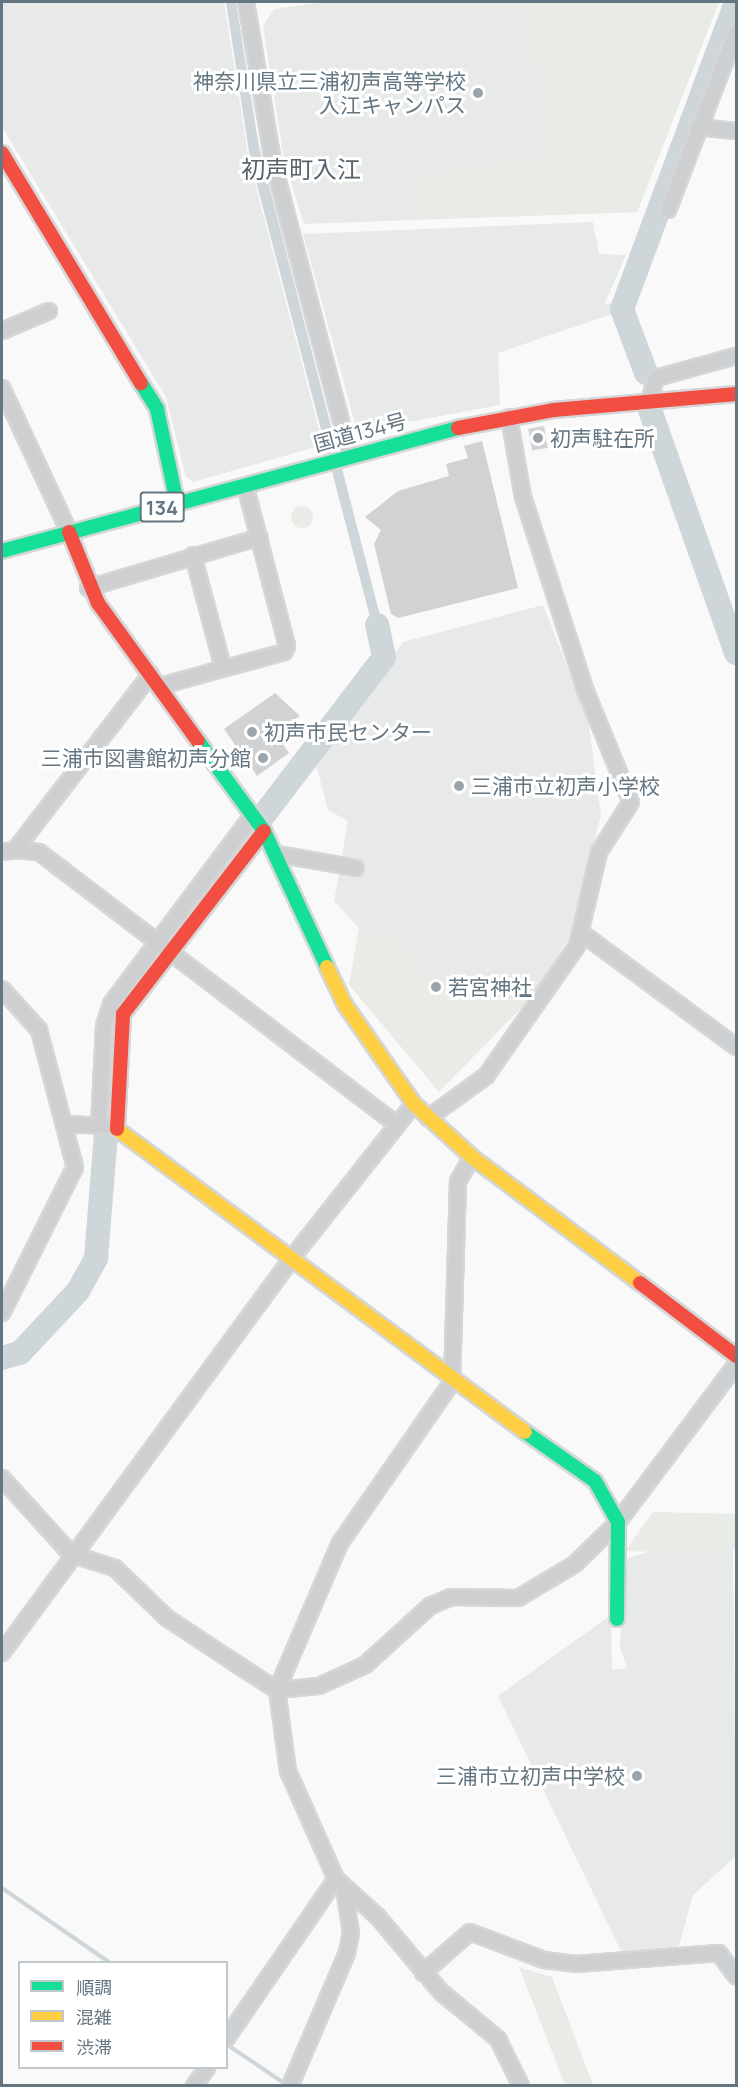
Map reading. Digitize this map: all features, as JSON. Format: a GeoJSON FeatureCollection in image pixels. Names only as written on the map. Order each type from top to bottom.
{"type":"FeatureCollection","features":[{"type":"Feature","properties":{"kind":"main road"},"geometry":{"type":"LineString","coordinates":[[2,153],[157,409],[177,504]]}},
{"type":"Feature","properties":{"kind":"main road","name":"国道134号"},"geometry":{"type":"LineString","coordinates":[[2,549],[177,504],[349,456],[509,417],[650,398],[736,394]]}},
{"type":"Feature","properties":{"kind":"main road"},"geometry":{"type":"LineString","coordinates":[[69,532],[88,588],[278,854],[345,1005],[414,1104],[472,1157],[736,1356]]}},
{"type":"Feature","properties":{"kind":"main road"},"geometry":{"type":"LineString","coordinates":[[258,823],[164,948],[121,1022],[106,1126],[291,1259],[452,1382],[595,1481],[618,1522],[617,1619]]}},
{"type":"Feature","properties":{"kind":"street"},"geometry":{"type":"LineString","coordinates":[[247,2],[273,162],[349,456]]}},
{"type":"Feature","properties":{"kind":"street"},"geometry":{"type":"LineString","coordinates":[[668,210],[736,33]]}},
{"type":"Feature","properties":{"kind":"street"},"geometry":{"type":"LineString","coordinates":[[698,127],[736,131]]}},
{"type":"Feature","properties":{"kind":"street"},"geometry":{"type":"LineString","coordinates":[[2,331],[49,311]]}},
{"type":"Feature","properties":{"kind":"street"},"geometry":{"type":"LineString","coordinates":[[650,398],[656,378],[736,356]]}},
{"type":"Feature","properties":{"kind":"street"},"geometry":{"type":"LineString","coordinates":[[2,388],[4,407],[69,532]]}},
{"type":"Feature","properties":{"kind":"street"},"geometry":{"type":"LineString","coordinates":[[428,1118],[486,1076],[583,934],[599,852],[627,811],[631,793],[586,692],[523,497],[509,417]]}},
{"type":"Feature","properties":{"kind":"street"},"geometry":{"type":"LineString","coordinates":[[160,686],[284,652],[288,646],[245,485]]}},
{"type":"Feature","properties":{"kind":"street"},"geometry":{"type":"LineString","coordinates":[[88,588],[260,537]]}},
{"type":"Feature","properties":{"kind":"street"},"geometry":{"type":"LineString","coordinates":[[193,555],[223,668]]}},
{"type":"Feature","properties":{"kind":"street"},"geometry":{"type":"LineString","coordinates":[[8,851],[151,674]]}},
{"type":"Feature","properties":{"kind":"street"},"geometry":{"type":"LineString","coordinates":[[164,948],[258,823]]}},
{"type":"Feature","properties":{"kind":"street"},"geometry":{"type":"LineString","coordinates":[[8,851],[39,852],[397,1125]]}},
{"type":"Feature","properties":{"kind":"street"},"geometry":{"type":"LineString","coordinates":[[278,854],[356,868]]}},
{"type":"Feature","properties":{"kind":"street"},"geometry":{"type":"LineString","coordinates":[[583,934],[736,1047]]}},
{"type":"Feature","properties":{"kind":"street"},"geometry":{"type":"LineString","coordinates":[[2,989],[39,1030],[74,1152],[72,1179],[2,1313]]}},
{"type":"Feature","properties":{"kind":"street"},"geometry":{"type":"LineString","coordinates":[[2,1653],[71,1554],[291,1259],[414,1104]]}},
{"type":"Feature","properties":{"kind":"street"},"geometry":{"type":"LineString","coordinates":[[65,1124],[106,1126]]}},
{"type":"Feature","properties":{"kind":"street"},"geometry":{"type":"LineString","coordinates":[[292,2081],[347,1953],[351,1933],[340,1883],[288,1771],[277,1690],[340,1543],[452,1382],[458,1181],[472,1157]]}},
{"type":"Feature","properties":{"kind":"street"},"geometry":{"type":"LineString","coordinates":[[2,1478],[71,1554],[115,1568],[167,1618],[277,1690],[319,1686],[365,1665],[430,1606],[451,1598],[518,1598],[575,1564],[618,1522],[736,1365]]}},
{"type":"Feature","properties":{"kind":"street"},"geometry":{"type":"LineString","coordinates":[[340,1883],[378,1917],[423,1973],[498,2039],[521,2085]]}},
{"type":"Feature","properties":{"kind":"street"},"geometry":{"type":"LineString","coordinates":[[228,2037],[340,1883]]}},
{"type":"Feature","properties":{"kind":"street"},"geometry":{"type":"LineString","coordinates":[[423,1973],[471,1932],[544,1960],[576,1964],[719,1953],[736,1976]]}},
{"type":"Feature","properties":{"kind":"street"},"geometry":{"type":"LineString","coordinates":[[194,2085],[206,2069]]}},
{"type":"Feature","properties":{"kind":"shaded area"},"geometry":{"type":"Polygon","coordinates":[[[2,2],[224,2],[249,160],[323,445],[193,482],[186,477],[166,397],[2,127],[2,2]]]}},
{"type":"Feature","properties":{"kind":"shaded area"},"geometry":{"type":"Polygon","coordinates":[[[226,2],[236,2],[259,147],[385,635],[386,656],[381,659],[250,158],[226,2]]]}},
{"type":"Feature","properties":{"kind":"shaded area","name":"神奈川県立三浦初声高等学校 入江キャンパス"},"geometry":{"type":"Polygon","coordinates":[[[324,2],[719,2],[637,212],[304,224],[284,160],[263,26],[274,9],[324,2]]]}},
{"type":"Feature","properties":{"kind":"shaded area"},"geometry":{"type":"Polygon","coordinates":[[[525,2],[719,2],[637,212],[414,219],[407,178],[549,155],[525,2]]]}},
{"type":"Feature","properties":{"kind":"shaded area"},"geometry":{"type":"Polygon","coordinates":[[[593,222],[599,254],[626,255],[604,305],[612,303],[615,313],[498,353],[500,405],[365,430],[355,423],[303,234],[593,222]]]}},
{"type":"Feature","properties":{"kind":"shaded area"},"geometry":{"type":"Polygon","coordinates":[[[302,506],[310,509],[313,517],[310,525],[302,528],[294,525],[291,517],[294,509],[302,506]]]}},
{"type":"Feature","properties":{"kind":"shaded area","name":"三浦市立初声小学校"},"geometry":{"type":"Polygon","coordinates":[[[543,605],[588,719],[601,815],[569,938],[532,997],[427,981],[407,944],[359,928],[334,901],[348,821],[328,810],[315,761],[403,642],[543,605]]]}},
{"type":"Feature","properties":{"kind":"shaded area"},"geometry":{"type":"Polygon","coordinates":[[[359,928],[407,944],[427,981],[532,997],[439,1092],[349,985],[359,928]]]}},
{"type":"Feature","properties":{"kind":"shaded area"},"geometry":{"type":"Polygon","coordinates":[[[653,1512],[736,1514],[736,1547],[726,1554],[625,1551],[653,1512]]]}},
{"type":"Feature","properties":{"kind":"shaded area","name":"三浦市立初声中学校"},"geometry":{"type":"Polygon","coordinates":[[[733,1546],[736,1856],[693,1895],[678,1949],[621,1951],[498,1696],[611,1615],[612,1670],[627,1668],[620,1647],[625,1559],[660,1548],[733,1546]]]}},
{"type":"Feature","properties":{"kind":"shaded area"},"geometry":{"type":"Polygon","coordinates":[[[519,1967],[552,1977],[593,2085],[565,2085],[519,1967]]]}},
{"type":"Feature","properties":{"kind":"pier"},"geometry":{"type":"Polygon","coordinates":[[[255,158],[263,158],[269,164],[269,172],[263,178],[255,178],[249,172],[249,164],[255,158]]]}},
{"type":"Feature","properties":{"kind":"building","name":"初声駐在所"},"geometry":{"type":"Polygon","coordinates":[[[544,426],[548,448],[532,450],[528,429],[544,426]]]}},
{"type":"Feature","properties":{"kind":"building"},"geometry":{"type":"Polygon","coordinates":[[[482,441],[518,588],[398,618],[391,614],[374,544],[381,530],[365,517],[398,491],[449,476],[446,464],[468,458],[464,446],[482,441]]]}},
{"type":"Feature","properties":{"kind":"building","name":"初声市民センター"},"geometry":{"type":"Polygon","coordinates":[[[275,693],[300,716],[275,733],[289,753],[257,776],[224,729],[275,693]]]}},
{"type":"Feature","properties":{"kind":"waterway"},"geometry":{"type":"LineString","coordinates":[[646,373],[622,309],[736,2]]}},
{"type":"Feature","properties":{"kind":"waterway"},"geometry":{"type":"LineString","coordinates":[[650,410],[736,653]]}},
{"type":"Feature","properties":{"kind":"waterway"},"geometry":{"type":"LineString","coordinates":[[2,1358],[20,1353],[78,1291],[96,1258],[116,1009],[384,657],[377,625]]}},
{"type":"Feature","properties":{"kind":"waterway"},"geometry":{"type":"LineString","coordinates":[[2,1888],[108,1961]]}},
{"type":"Feature","properties":{"kind":"waterway"},"geometry":{"type":"LineString","coordinates":[[228,2045],[287,2085]]}},
{"type":"Feature","properties":{"kind":"traffic: fast"},"geometry":{"type":"LineString","coordinates":[[141,383],[157,409],[177,503]]}},
{"type":"Feature","properties":{"kind":"traffic: fast"},"geometry":{"type":"LineString","coordinates":[[2,551],[458,428]]}},
{"type":"Feature","properties":{"kind":"traffic: fast"},"geometry":{"type":"LineString","coordinates":[[198,741],[264,831],[327,967]]}},
{"type":"Feature","properties":{"kind":"traffic: fast"},"geometry":{"type":"LineString","coordinates":[[525,1432],[595,1481],[618,1522],[617,1619]]}},
{"type":"Feature","properties":{"kind":"traffic: slow"},"geometry":{"type":"LineString","coordinates":[[327,967],[345,1005],[414,1104],[472,1157],[640,1283]]}},
{"type":"Feature","properties":{"kind":"traffic: slow"},"geometry":{"type":"LineString","coordinates":[[117,1129],[525,1432]]}},
{"type":"Feature","properties":{"kind":"traffic: jam"},"geometry":{"type":"LineString","coordinates":[[2,153],[141,383]]}},
{"type":"Feature","properties":{"kind":"traffic: jam"},"geometry":{"type":"LineString","coordinates":[[458,428],[554,410],[736,394]]}},
{"type":"Feature","properties":{"kind":"traffic: jam"},"geometry":{"type":"LineString","coordinates":[[69,532],[98,603],[198,741]]}},
{"type":"Feature","properties":{"kind":"traffic: jam"},"geometry":{"type":"LineString","coordinates":[[117,1129],[123,1014],[264,831]]}},
{"type":"Feature","properties":{"kind":"traffic: jam"},"geometry":{"type":"LineString","coordinates":[[640,1283],[736,1356]]}},
{"type":"Feature","properties":{"kind":"place","name":"神奈川県立三浦初声高等学校 入江キャンパス"},"geometry":{"type":"Point","coordinates":[478,93]}},
{"type":"Feature","properties":{"kind":"place","name":"初声駐在所"},"geometry":{"type":"Point","coordinates":[538,438]}},
{"type":"Feature","properties":{"kind":"place","name":"初声市民センター"},"geometry":{"type":"Point","coordinates":[252,732]}},
{"type":"Feature","properties":{"kind":"place","name":"三浦市図書館初声分館"},"geometry":{"type":"Point","coordinates":[263,758]}},
{"type":"Feature","properties":{"kind":"place","name":"三浦市立初声小学校"},"geometry":{"type":"Point","coordinates":[459,786]}},
{"type":"Feature","properties":{"kind":"place","name":"若宮神社"},"geometry":{"type":"Point","coordinates":[436,987]}},
{"type":"Feature","properties":{"kind":"place","name":"三浦市立初声中学校"},"geometry":{"type":"Point","coordinates":[637,1776]}},
{"type":"Feature","properties":{"kind":"district","name":"初声町入江"},"geometry":{"type":"Point","coordinates":[301,169]}}]}
